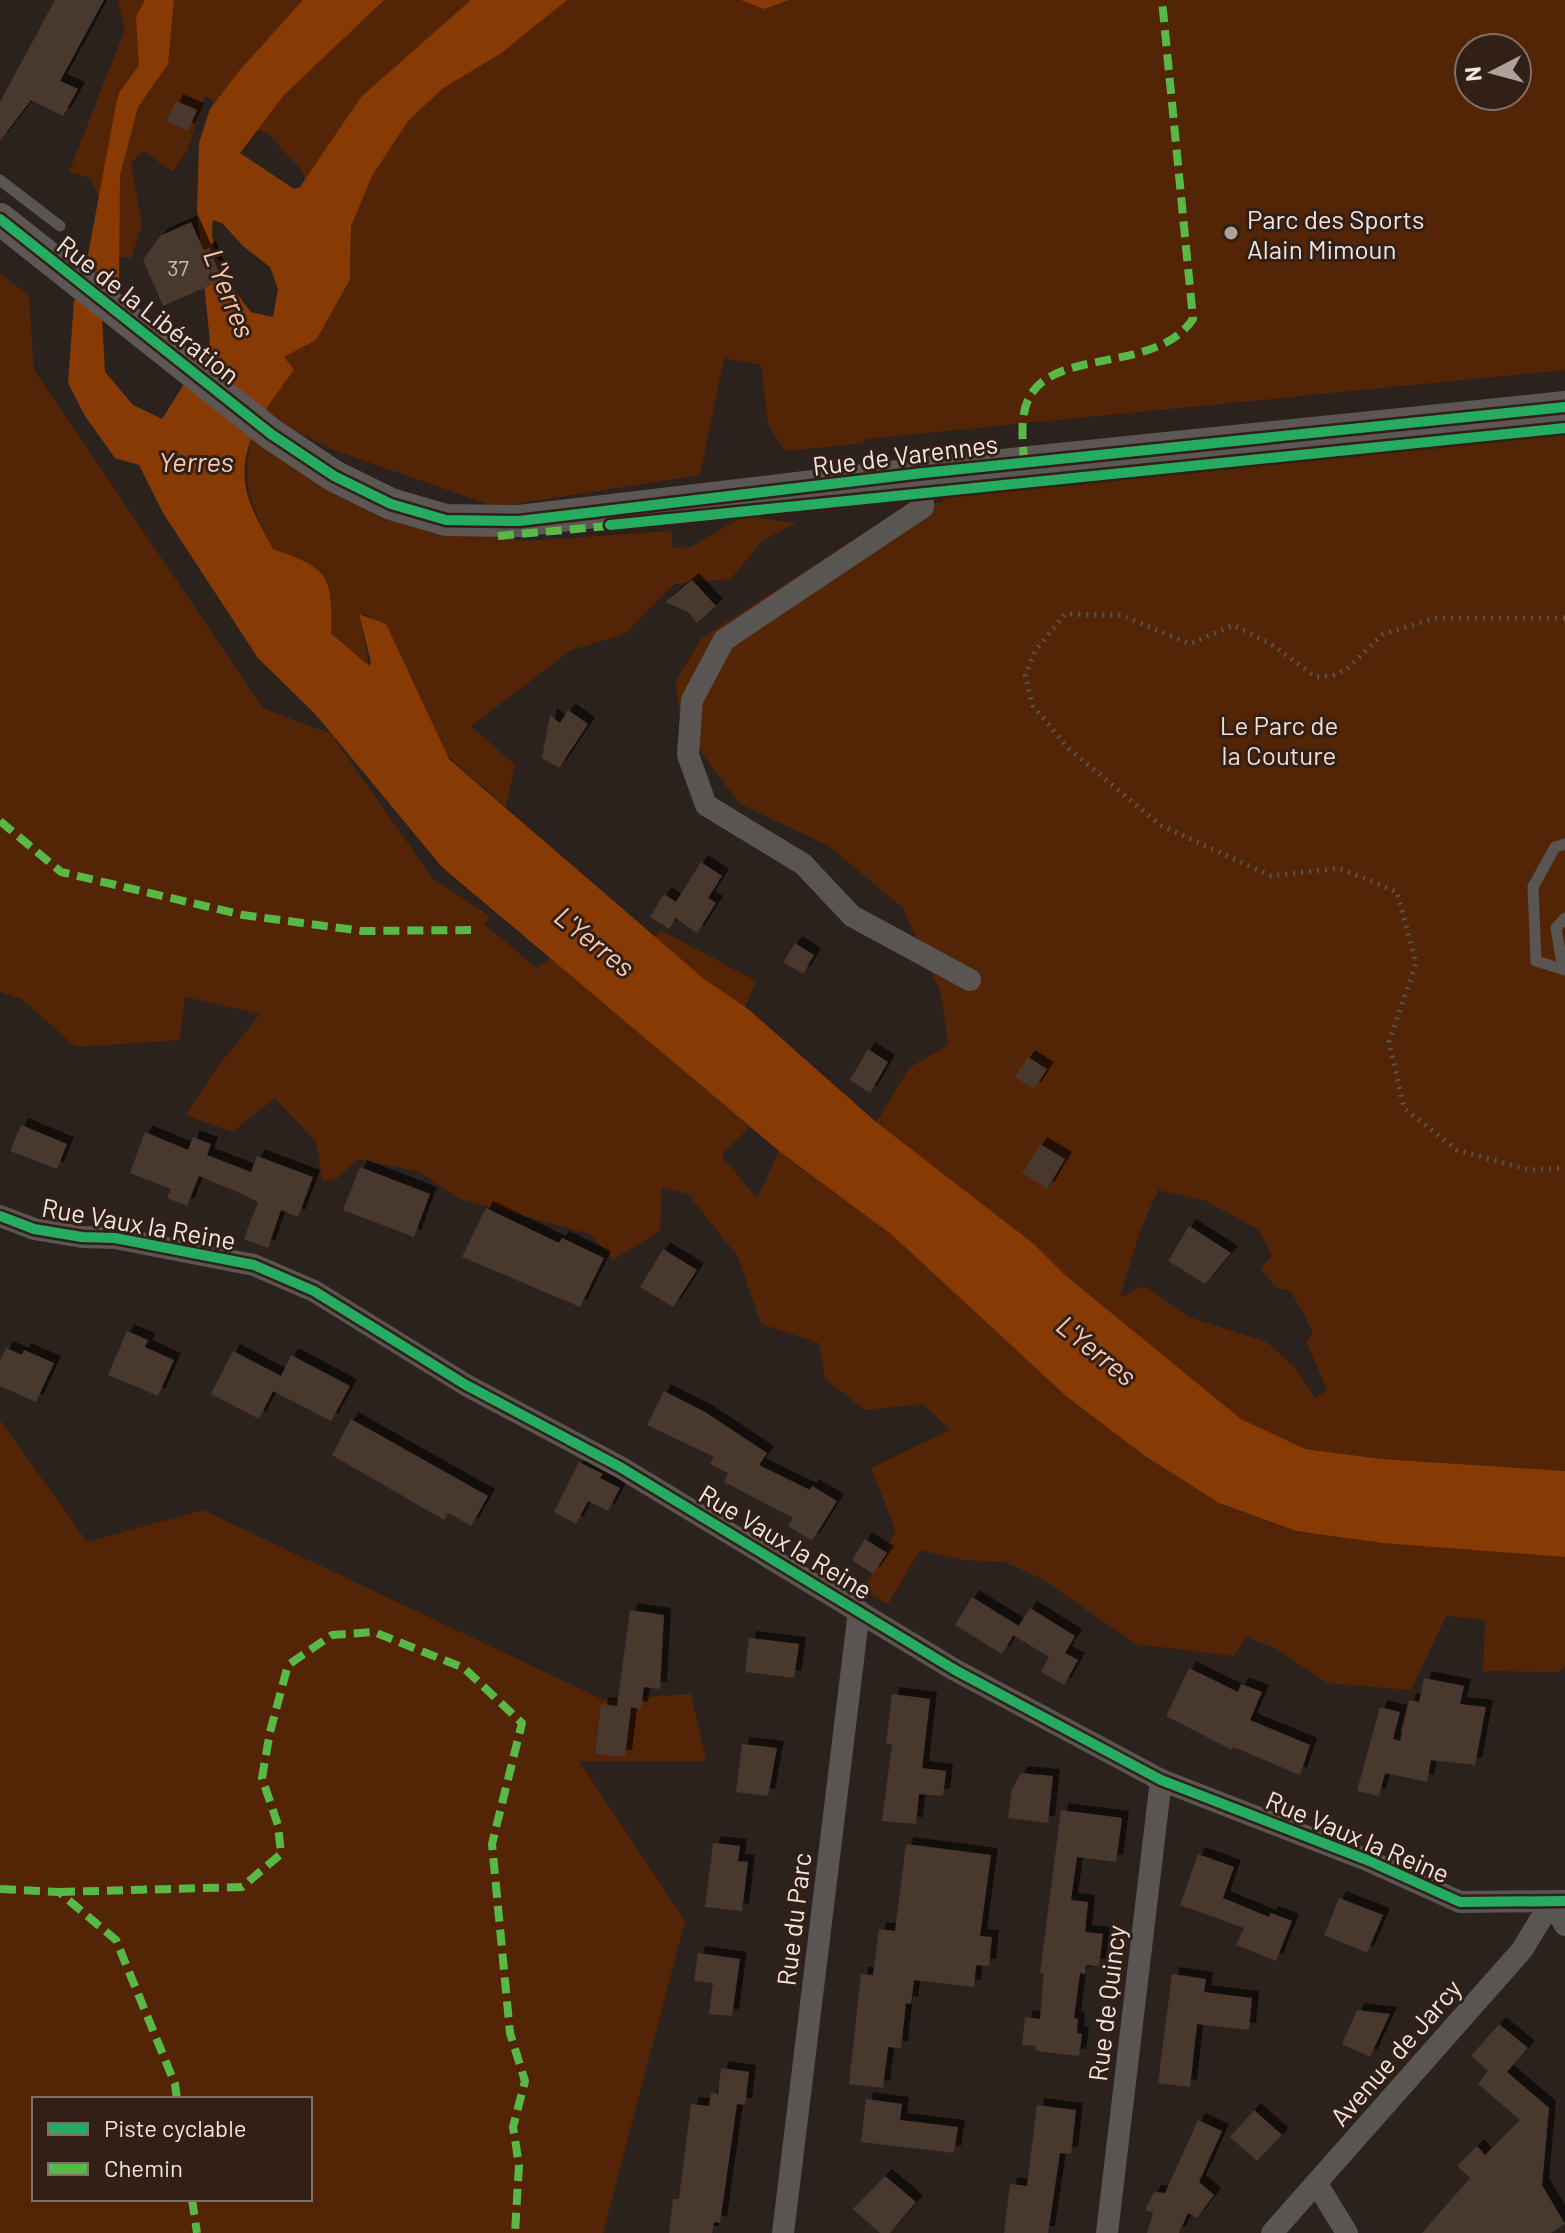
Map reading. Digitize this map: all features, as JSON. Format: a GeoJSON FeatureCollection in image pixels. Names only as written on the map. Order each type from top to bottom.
{"type":"FeatureCollection","features":[{"type":"Feature","properties":{"kind":"street","name":"Rue de la Libération"},"geometry":{"type":"LineString","coordinates":[[0,219],[271,434]]}},
{"type":"Feature","properties":{"kind":"street","name":"Rue de Varennes"},"geometry":{"type":"LineString","coordinates":[[271,434],[334,476],[391,504],[446,520],[519,521],[923,473],[1565,407]]}},
{"type":"Feature","properties":{"kind":"street"},"geometry":{"type":"LineString","coordinates":[[923,473],[923,507],[724,640],[692,700],[688,755],[706,805],[803,864],[852,916],[970,980]]}},
{"type":"Feature","properties":{"kind":"street","name":"Rue Vaux la Reine"},"geometry":{"type":"LineString","coordinates":[[0,1216],[34,1229],[82,1237],[115,1238],[254,1265],[314,1291],[466,1385],[620,1467],[968,1678],[1161,1780],[1367,1860],[1460,1902],[1558,1902]]}},
{"type":"Feature","properties":{"kind":"street","name":"Rue du Parc"},"geometry":{"type":"LineString","coordinates":[[783,2233],[859,1611]]}},
{"type":"Feature","properties":{"kind":"street","name":"Rue de Quincy"},"geometry":{"type":"LineString","coordinates":[[1107,2233],[1161,1780]]}},
{"type":"Feature","properties":{"kind":"street"},"geometry":{"type":"LineString","coordinates":[[1558,1902],[1565,1925]]}},
{"type":"Feature","properties":{"kind":"street","name":"Avenue de Jarcy"},"geometry":{"type":"LineString","coordinates":[[1272,2233],[1522,1950],[1558,1902]]}},
{"type":"Feature","properties":{"kind":"street"},"geometry":{"type":"LineString","coordinates":[[1317,2184],[1347,2233]]}},
{"type":"Feature","properties":{"kind":"lane","name":"Rue de la Libération"},"geometry":{"type":"LineString","coordinates":[[0,180],[60,226]]}},
{"type":"Feature","properties":{"kind":"lane"},"geometry":{"type":"LineString","coordinates":[[1565,844],[1555,847],[1533,887],[1536,961],[1564,970],[1556,928],[1565,918]]}},
{"type":"Feature","properties":{"kind":"path"},"geometry":{"type":"LineString","coordinates":[[1565,618],[1436,618],[1383,634],[1348,668],[1332,676],[1316,677],[1271,644],[1233,625],[1190,644],[1121,615],[1065,614],[1035,651],[1025,676],[1033,706],[1068,748],[1160,825],[1271,876],[1339,868],[1397,892],[1416,963],[1389,1042],[1404,1108],[1457,1150],[1529,1170],[1565,1168]]}},
{"type":"Feature","properties":{"kind":"green space"},"geometry":{"type":"Polygon","coordinates":[[[118,0],[1565,0],[1565,370],[865,439],[865,443],[785,451],[768,424],[761,365],[724,358],[700,475],[496,507],[331,449],[262,414],[284,357],[316,340],[350,281],[351,228],[334,236],[299,167],[268,134],[228,113],[205,95],[187,151],[172,171],[143,151],[131,163],[142,225],[131,258],[112,256],[113,225],[90,178],[69,172],[125,29],[118,0]]]}},
{"type":"Feature","properties":{"kind":"green space"},"geometry":{"type":"Polygon","coordinates":[[[0,273],[29,296],[34,370],[263,708],[331,734],[433,879],[490,916],[484,924],[536,968],[551,958],[593,994],[655,968],[655,937],[660,930],[756,981],[731,1041],[722,1102],[749,1126],[722,1157],[757,1198],[779,1151],[892,1235],[1066,1396],[1145,1456],[1219,1503],[1296,1532],[1565,1555],[1565,1666],[1559,1672],[1483,1671],[1485,1620],[1446,1616],[1411,1690],[1327,1683],[1276,1649],[1246,1637],[1234,1656],[1136,1644],[1042,1579],[1005,1562],[962,1560],[920,1550],[888,1604],[863,1590],[896,1531],[871,1468],[950,1430],[923,1404],[865,1410],[825,1379],[819,1343],[761,1324],[738,1257],[688,1194],[662,1187],[660,1231],[613,1260],[590,1234],[460,1199],[420,1172],[357,1159],[336,1179],[323,1182],[316,1142],[275,1098],[232,1132],[186,1115],[216,1069],[260,1014],[185,997],[179,1040],[76,1047],[22,999],[0,992],[0,273]]]}},
{"type":"Feature","properties":{"kind":"green space"},"geometry":{"type":"Polygon","coordinates":[[[252,433],[421,524],[525,541],[671,531],[673,548],[690,547],[744,516],[796,523],[762,541],[731,579],[674,584],[625,634],[571,650],[471,726],[515,765],[506,807],[442,751],[394,645],[368,614],[359,614],[369,666],[331,632],[331,597],[324,576],[306,562],[273,549],[249,493],[247,468],[252,433]]]}},
{"type":"Feature","properties":{"kind":"green space","name":"Le Parc de la Couture"},"geometry":{"type":"Polygon","coordinates":[[[1565,433],[1565,1471],[1382,1459],[1305,1449],[1241,1419],[1065,1275],[1034,1244],[876,1123],[909,1068],[948,1045],[941,993],[903,908],[829,846],[740,804],[681,726],[676,681],[701,639],[871,528],[888,545],[933,503],[942,503],[943,497],[1565,433]],[[1158,1190],[1140,1231],[1120,1297],[1144,1286],[1189,1317],[1267,1342],[1295,1368],[1315,1398],[1327,1390],[1307,1343],[1313,1332],[1291,1291],[1277,1288],[1260,1269],[1272,1256],[1258,1229],[1206,1201],[1158,1190]]]}},
{"type":"Feature","properties":{"kind":"green space"},"geometry":{"type":"Polygon","coordinates":[[[0,1420],[87,1542],[203,1510],[604,1700],[691,1694],[706,1761],[579,1761],[685,1921],[603,2233],[0,2233],[0,1420]]]}},
{"type":"Feature","properties":{"kind":"water","name":"Yerres"},"geometry":{"type":"Polygon","coordinates":[[[145,0],[174,0],[168,64],[138,107],[120,175],[119,289],[102,316],[105,372],[133,405],[162,419],[210,343],[197,210],[199,143],[210,109],[240,70],[303,0],[384,0],[284,95],[240,153],[294,189],[300,187],[361,97],[471,0],[567,0],[500,54],[443,88],[408,121],[372,176],[351,226],[350,280],[316,340],[284,357],[294,370],[274,397],[250,443],[246,459],[247,493],[273,549],[306,562],[323,576],[331,598],[331,633],[369,666],[371,662],[359,614],[386,624],[449,759],[704,979],[748,1009],[876,1122],[1034,1244],[1065,1275],[1241,1419],[1305,1449],[1382,1459],[1565,1471],[1565,1557],[1383,1543],[1296,1531],[1219,1503],[1145,1456],[1066,1396],[892,1235],[779,1151],[442,867],[316,715],[258,658],[163,513],[139,465],[115,458],[85,416],[68,383],[74,301],[97,269],[88,255],[116,104],[119,93],[139,65],[136,17],[145,0]],[[213,220],[212,232],[213,245],[222,269],[251,312],[273,317],[278,289],[270,267],[243,246],[222,223],[213,220]]]}},
{"type":"Feature","properties":{"kind":"water"},"geometry":{"type":"Polygon","coordinates":[[[741,0],[789,0],[764,9],[741,0]]]}},
{"type":"Feature","properties":{"kind":"building"},"geometry":{"type":"Polygon","coordinates":[[[55,0],[104,0],[60,81],[78,89],[63,116],[31,100],[0,141],[0,102],[55,0]]]}},
{"type":"Feature","properties":{"kind":"building"},"geometry":{"type":"Polygon","coordinates":[[[176,101],[197,110],[188,131],[167,121],[176,101]]]}},
{"type":"Feature","properties":{"kind":"building"},"geometry":{"type":"Polygon","coordinates":[[[191,222],[204,251],[209,248],[222,280],[163,306],[143,260],[160,236],[191,222]]]}},
{"type":"Feature","properties":{"kind":"building"},"geometry":{"type":"Polygon","coordinates":[[[692,580],[716,606],[697,623],[688,612],[665,602],[692,580]]]}},
{"type":"Feature","properties":{"kind":"building"},"geometry":{"type":"Polygon","coordinates":[[[568,710],[588,724],[559,768],[542,758],[550,715],[560,723],[568,710]]]}},
{"type":"Feature","properties":{"kind":"building"},"geometry":{"type":"Polygon","coordinates":[[[701,862],[722,876],[708,898],[716,903],[697,933],[676,918],[669,929],[650,917],[664,894],[676,902],[701,862]]]}},
{"type":"Feature","properties":{"kind":"building"},"geometry":{"type":"Polygon","coordinates":[[[795,943],[814,955],[803,974],[783,962],[795,943]]]}},
{"type":"Feature","properties":{"kind":"building"},"geometry":{"type":"Polygon","coordinates":[[[868,1049],[888,1062],[870,1093],[850,1080],[868,1049]]]}},
{"type":"Feature","properties":{"kind":"building"},"geometry":{"type":"Polygon","coordinates":[[[1028,1057],[1047,1069],[1034,1089],[1015,1077],[1028,1057]]]}},
{"type":"Feature","properties":{"kind":"building"},"geometry":{"type":"Polygon","coordinates":[[[21,1125],[67,1144],[57,1169],[10,1151],[21,1125]]]}},
{"type":"Feature","properties":{"kind":"building"},"geometry":{"type":"Polygon","coordinates":[[[145,1132],[188,1150],[193,1137],[211,1144],[207,1155],[251,1172],[257,1156],[313,1177],[298,1217],[281,1210],[268,1248],[244,1239],[258,1202],[242,1194],[199,1176],[187,1206],[167,1198],[171,1189],[130,1173],[145,1132]]]}},
{"type":"Feature","properties":{"kind":"building"},"geometry":{"type":"Polygon","coordinates":[[[1040,1144],[1065,1159],[1047,1189],[1022,1173],[1040,1144]]]}},
{"type":"Feature","properties":{"kind":"building"},"geometry":{"type":"Polygon","coordinates":[[[360,1167],[430,1194],[414,1237],[343,1210],[360,1167]]]}},
{"type":"Feature","properties":{"kind":"building"},"geometry":{"type":"Polygon","coordinates":[[[486,1208],[559,1243],[562,1238],[604,1258],[580,1307],[462,1257],[486,1208]]]}},
{"type":"Feature","properties":{"kind":"building"},"geometry":{"type":"Polygon","coordinates":[[[1189,1226],[1231,1253],[1205,1284],[1168,1261],[1189,1226]]]}},
{"type":"Feature","properties":{"kind":"building"},"geometry":{"type":"Polygon","coordinates":[[[663,1249],[697,1270],[673,1307],[640,1287],[663,1249]]]}},
{"type":"Feature","properties":{"kind":"building"},"geometry":{"type":"Polygon","coordinates":[[[127,1331],[148,1340],[145,1347],[174,1360],[158,1396],[108,1375],[127,1331]]]}},
{"type":"Feature","properties":{"kind":"building"},"geometry":{"type":"Polygon","coordinates":[[[6,1348],[22,1355],[24,1350],[54,1363],[36,1402],[0,1386],[0,1361],[6,1348]]]}},
{"type":"Feature","properties":{"kind":"building"},"geometry":{"type":"Polygon","coordinates":[[[233,1351],[281,1376],[291,1355],[350,1386],[331,1421],[273,1391],[259,1419],[211,1394],[233,1351]]]}},
{"type":"Feature","properties":{"kind":"building"},"geometry":{"type":"Polygon","coordinates":[[[664,1391],[705,1412],[767,1453],[759,1465],[810,1490],[812,1486],[837,1501],[812,1541],[788,1526],[793,1518],[724,1482],[728,1473],[710,1464],[714,1457],[647,1425],[664,1391]]]}},
{"type":"Feature","properties":{"kind":"building"},"geometry":{"type":"Polygon","coordinates":[[[351,1419],[488,1496],[471,1526],[448,1513],[444,1520],[332,1455],[351,1419]]]}},
{"type":"Feature","properties":{"kind":"building"},"geometry":{"type":"Polygon","coordinates":[[[579,1462],[603,1474],[600,1478],[620,1488],[608,1511],[588,1501],[576,1524],[554,1512],[579,1462]]]}},
{"type":"Feature","properties":{"kind":"building"},"geometry":{"type":"Polygon","coordinates":[[[865,1539],[887,1553],[873,1574],[852,1560],[865,1539]]]}},
{"type":"Feature","properties":{"kind":"building"},"geometry":{"type":"Polygon","coordinates":[[[972,1597],[1019,1626],[1002,1654],[955,1625],[972,1597]]]}},
{"type":"Feature","properties":{"kind":"building"},"geometry":{"type":"Polygon","coordinates":[[[1030,1608],[1075,1636],[1065,1653],[1078,1660],[1064,1685],[1041,1672],[1049,1657],[1013,1635],[1030,1608]]]}},
{"type":"Feature","properties":{"kind":"building"},"geometry":{"type":"Polygon","coordinates":[[[630,1610],[664,1615],[660,1689],[644,1687],[641,1709],[631,1707],[625,1757],[595,1754],[601,1704],[617,1706],[630,1610]]]}},
{"type":"Feature","properties":{"kind":"building"},"geometry":{"type":"Polygon","coordinates":[[[749,1638],[799,1644],[794,1678],[745,1672],[749,1638]]]}},
{"type":"Feature","properties":{"kind":"building"},"geometry":{"type":"Polygon","coordinates":[[[1189,1668],[1238,1692],[1241,1684],[1262,1692],[1250,1720],[1310,1745],[1300,1775],[1233,1747],[1232,1750],[1166,1716],[1189,1668]]]}},
{"type":"Feature","properties":{"kind":"building"},"geometry":{"type":"Polygon","coordinates":[[[1424,1678],[1464,1686],[1460,1704],[1486,1707],[1475,1765],[1431,1760],[1427,1782],[1385,1773],[1379,1796],[1357,1791],[1380,1707],[1400,1712],[1393,1739],[1400,1741],[1409,1700],[1419,1702],[1424,1678]]]}},
{"type":"Feature","properties":{"kind":"building"},"geometry":{"type":"Polygon","coordinates":[[[892,1694],[930,1699],[922,1768],[946,1771],[943,1796],[919,1794],[916,1824],[882,1821],[892,1744],[886,1744],[892,1694]]]}},
{"type":"Feature","properties":{"kind":"building"},"geometry":{"type":"Polygon","coordinates":[[[742,1744],[777,1748],[768,1796],[736,1792],[742,1744]]]}},
{"type":"Feature","properties":{"kind":"building"},"geometry":{"type":"Polygon","coordinates":[[[1021,1773],[1053,1776],[1048,1823],[1008,1818],[1012,1789],[1021,1773]]]}},
{"type":"Feature","properties":{"kind":"building"},"geometry":{"type":"Polygon","coordinates":[[[1061,1810],[1122,1818],[1116,1862],[1077,1857],[1071,1900],[1088,1902],[1085,1932],[1103,1934],[1099,1966],[1086,1965],[1085,1974],[1080,1973],[1074,2018],[1078,2019],[1077,2033],[1082,2034],[1079,2056],[1036,2051],[1036,2046],[1022,2045],[1025,2017],[1040,2019],[1044,1973],[1040,1973],[1061,1810]]]}},
{"type":"Feature","properties":{"kind":"building"},"geometry":{"type":"Polygon","coordinates":[[[713,1843],[740,1846],[738,1861],[748,1862],[742,1911],[705,1907],[713,1843]]]}},
{"type":"Feature","properties":{"kind":"building"},"geometry":{"type":"Polygon","coordinates":[[[906,1844],[991,1855],[980,1936],[992,1937],[989,1966],[976,1965],[974,1987],[914,1980],[911,2004],[906,2003],[901,2048],[888,2047],[883,2088],[849,2084],[861,1974],[873,1975],[879,1929],[895,1931],[906,1844]]]}},
{"type":"Feature","properties":{"kind":"building"},"geometry":{"type":"Polygon","coordinates":[[[1198,1854],[1234,1867],[1223,1898],[1269,1917],[1271,1913],[1292,1921],[1276,1961],[1236,1945],[1244,1928],[1180,1905],[1198,1854]]]}},
{"type":"Feature","properties":{"kind":"building"},"geometry":{"type":"Polygon","coordinates":[[[1339,1898],[1383,1915],[1367,1953],[1324,1935],[1339,1898]]]}},
{"type":"Feature","properties":{"kind":"building"},"geometry":{"type":"Polygon","coordinates":[[[698,1953],[740,1959],[732,2016],[709,2014],[713,1983],[694,1981],[698,1953]]]}},
{"type":"Feature","properties":{"kind":"building"},"geometry":{"type":"Polygon","coordinates":[[[1172,1974],[1206,1979],[1204,1992],[1252,1998],[1249,2030],[1197,2024],[1190,2087],[1158,2083],[1172,1974]]]}},
{"type":"Feature","properties":{"kind":"building"},"geometry":{"type":"Polygon","coordinates":[[[1357,2010],[1390,2014],[1370,2057],[1342,2044],[1357,2010]]]}},
{"type":"Feature","properties":{"kind":"building"},"geometry":{"type":"Polygon","coordinates":[[[1499,2024],[1528,2048],[1507,2072],[1549,2108],[1542,2185],[1565,2224],[1551,2233],[1422,2233],[1470,2178],[1457,2166],[1477,2146],[1485,2155],[1520,2120],[1478,2084],[1488,2071],[1471,2056],[1499,2024]]]}},
{"type":"Feature","properties":{"kind":"building"},"geometry":{"type":"Polygon","coordinates":[[[721,2068],[749,2072],[745,2105],[737,2104],[720,2223],[714,2222],[712,2233],[669,2233],[673,2199],[679,2199],[691,2104],[709,2106],[711,2093],[718,2094],[721,2068]]]}},
{"type":"Feature","properties":{"kind":"building"},"geometry":{"type":"Polygon","coordinates":[[[866,2099],[902,2104],[900,2120],[958,2127],[954,2153],[861,2142],[866,2099]]]}},
{"type":"Feature","properties":{"kind":"building"},"geometry":{"type":"Polygon","coordinates":[[[1037,2105],[1076,2110],[1071,2154],[1060,2153],[1048,2233],[1004,2233],[1010,2184],[1027,2186],[1037,2105]]]}},
{"type":"Feature","properties":{"kind":"building"},"geometry":{"type":"Polygon","coordinates":[[[1254,2110],[1282,2135],[1257,2161],[1230,2137],[1254,2110]]]}},
{"type":"Feature","properties":{"kind":"building"},"geometry":{"type":"Polygon","coordinates":[[[1198,2120],[1222,2131],[1199,2182],[1214,2195],[1197,2218],[1188,2213],[1179,2233],[1147,2233],[1153,2213],[1145,2210],[1154,2192],[1165,2193],[1198,2120]]]}},
{"type":"Feature","properties":{"kind":"building"},"geometry":{"type":"Polygon","coordinates":[[[885,2176],[916,2202],[890,2233],[880,2233],[853,2209],[885,2176]]]}},
{"type":"Feature","properties":{"kind":"marked path"},"geometry":{"type":"LineString","coordinates":[[1024,463],[1024,412],[1030,396],[1043,381],[1062,371],[1156,347],[1177,336],[1193,319],[1162,0]]}},
{"type":"Feature","properties":{"kind":"marked path"},"geometry":{"type":"LineString","coordinates":[[498,536],[618,525]]}},
{"type":"Feature","properties":{"kind":"marked path"},"geometry":{"type":"LineString","coordinates":[[0,821],[61,872],[243,915],[362,931],[471,930]]}},
{"type":"Feature","properties":{"kind":"marked path"},"geometry":{"type":"LineString","coordinates":[[59,1892],[242,1887],[281,1854],[278,1825],[262,1778],[270,1732],[288,1665],[332,1635],[374,1632],[464,1668],[522,1723],[492,1844],[510,2033],[525,2081],[513,2127],[519,2165],[515,2233]]}},
{"type":"Feature","properties":{"kind":"marked path"},"geometry":{"type":"LineString","coordinates":[[0,1889],[59,1892],[116,1940],[175,2084],[177,2097]]}},
{"type":"Feature","properties":{"kind":"marked path"},"geometry":{"type":"LineString","coordinates":[[192,2201],[197,2233]]}},
{"type":"Feature","properties":{"kind":"cycle path"},"geometry":{"type":"LineString","coordinates":[[0,219],[271,434],[334,476],[391,504],[446,520],[519,521],[923,473],[1565,407]]}},
{"type":"Feature","properties":{"kind":"cycle path"},"geometry":{"type":"LineString","coordinates":[[610,525],[1565,428]]}},
{"type":"Feature","properties":{"kind":"cycle path"},"geometry":{"type":"LineString","coordinates":[[0,1216],[34,1229],[82,1237],[115,1238],[254,1265],[314,1291],[466,1385],[620,1467],[955,1670],[1161,1780],[1367,1860],[1460,1902],[1565,1901]]}},
{"type":"Feature","properties":{"kind":"place","name":"Parc des Sports Alain Mimoun"},"geometry":{"type":"Point","coordinates":[1231,233]}},
{"type":"Feature","properties":{"kind":"water label","name":"L'Yerres"},"geometry":{"type":"Point","coordinates":[230,293]}},
{"type":"Feature","properties":{"kind":"water label","name":"L'Yerres"},"geometry":{"type":"Point","coordinates":[595,941]}},
{"type":"Feature","properties":{"kind":"water label","name":"L'Yerres"},"geometry":{"type":"Point","coordinates":[1097,1350]}}]}
